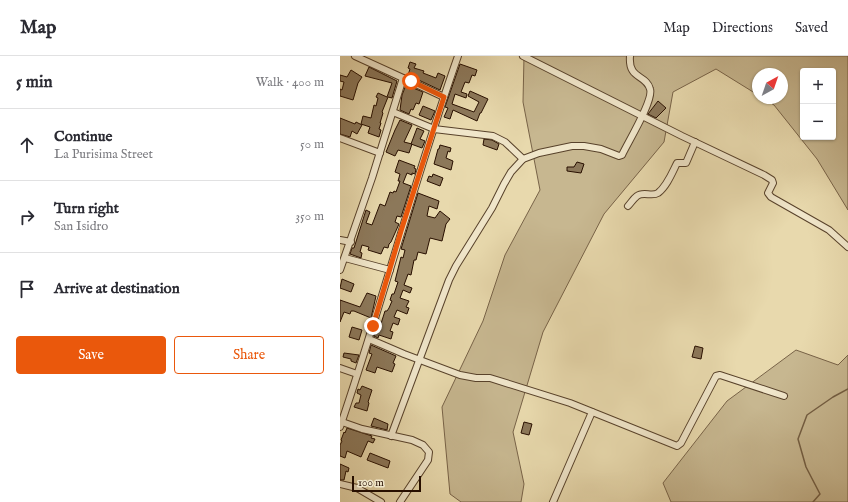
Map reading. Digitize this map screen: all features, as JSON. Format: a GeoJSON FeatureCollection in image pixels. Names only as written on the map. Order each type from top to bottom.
{"type":"FeatureCollection","features":[{"type":"Feature","properties":{"kind":"street"},"geometry":{"type":"LineString","coordinates":[[355,56],[444,97]]}},
{"type":"Feature","properties":{"kind":"street"},"geometry":{"type":"LineString","coordinates":[[400,502],[428,460],[429,452],[423,445],[412,440],[341,424],[458,56]]}},
{"type":"Feature","properties":{"kind":"street"},"geometry":{"type":"LineString","coordinates":[[523,56],[764,175],[772,180],[773,183],[768,193],[771,197],[829,230],[848,246]]}},
{"type":"Feature","properties":{"kind":"street"},"geometry":{"type":"LineString","coordinates":[[391,436],[449,280],[492,208],[511,172],[523,159],[539,153],[572,146],[584,146],[601,149],[619,156],[622,155],[642,116],[650,96],[650,88],[632,71],[630,56]]}},
{"type":"Feature","properties":{"kind":"street"},"geometry":{"type":"LineString","coordinates":[[340,270],[380,153],[403,78]]}},
{"type":"Feature","properties":{"kind":"street"},"geometry":{"type":"LineString","coordinates":[[393,112],[434,129],[493,136],[505,142],[523,159]]}},
{"type":"Feature","properties":{"kind":"street"},"geometry":{"type":"LineString","coordinates":[[340,138],[380,153]]}},
{"type":"Feature","properties":{"kind":"street"},"geometry":{"type":"LineString","coordinates":[[628,206],[637,196],[644,193],[654,195],[658,193],[668,180],[677,163],[686,163],[695,142]]}},
{"type":"Feature","properties":{"kind":"street"},"geometry":{"type":"LineString","coordinates":[[340,240],[350,242]]}},
{"type":"Feature","properties":{"kind":"street"},"geometry":{"type":"LineString","coordinates":[[345,258],[390,270]]}},
{"type":"Feature","properties":{"kind":"street"},"geometry":{"type":"LineString","coordinates":[[369,339],[460,376],[490,378],[570,403],[677,446],[681,443],[716,376],[720,375],[784,396]]}},
{"type":"Feature","properties":{"kind":"street"},"geometry":{"type":"LineString","coordinates":[[340,368],[358,374]]}},
{"type":"Feature","properties":{"kind":"street"},"geometry":{"type":"LineString","coordinates":[[553,502],[592,412]]}},
{"type":"Feature","properties":{"kind":"street"},"geometry":{"type":"LineString","coordinates":[[340,484],[357,488],[381,502]]}},
{"type":"Feature","properties":{"kind":"shaded area"},"geometry":{"type":"Polygon","coordinates":[[[524,56],[848,56],[848,210],[817,159],[802,140],[836,140],[836,68],[800,68],[800,138],[772,104],[788,104],[788,68],[752,68],[752,91],[716,69],[673,92],[664,142],[604,214],[543,332],[513,432],[524,484],[521,502],[461,502],[450,494],[442,407],[483,321],[505,255],[540,190],[523,102],[524,56]]]}},
{"type":"Feature","properties":{"kind":"shaded area"},"geometry":{"type":"Polygon","coordinates":[[[796,350],[838,365],[848,355],[848,502],[671,502],[663,483],[727,401],[796,350]]]}},
{"type":"Feature","properties":{"kind":"building"},"geometry":{"type":"Polygon","coordinates":[[[410,62],[416,64],[414,68],[424,71],[423,73],[436,78],[438,73],[445,76],[440,90],[408,75],[410,62]]]}},
{"type":"Feature","properties":{"kind":"building"},"geometry":{"type":"Polygon","coordinates":[[[460,64],[477,70],[475,76],[472,75],[469,83],[465,82],[461,92],[467,94],[466,98],[455,94],[452,104],[474,112],[479,102],[468,96],[470,91],[488,99],[477,121],[453,110],[450,119],[444,117],[448,108],[445,107],[460,64]]]}},
{"type":"Feature","properties":{"kind":"building"},"geometry":{"type":"Polygon","coordinates":[[[369,67],[397,81],[392,98],[388,97],[382,112],[379,137],[368,133],[370,127],[361,124],[363,116],[371,118],[374,105],[376,106],[378,98],[376,97],[378,93],[387,97],[392,83],[365,76],[369,67]]]}},
{"type":"Feature","properties":{"kind":"building"},"geometry":{"type":"Polygon","coordinates":[[[351,70],[362,77],[358,83],[353,100],[340,96],[340,89],[342,90],[344,82],[340,81],[340,75],[347,77],[351,70]]]}},
{"type":"Feature","properties":{"kind":"building"},"geometry":{"type":"Polygon","coordinates":[[[406,85],[423,92],[419,104],[416,103],[413,110],[411,109],[409,114],[400,110],[402,95],[406,85]]]}},
{"type":"Feature","properties":{"kind":"building"},"geometry":{"type":"Polygon","coordinates":[[[658,101],[666,108],[656,118],[648,114],[658,101]]]}},
{"type":"Feature","properties":{"kind":"building"},"geometry":{"type":"Polygon","coordinates":[[[423,106],[435,111],[431,120],[419,115],[423,106]]]}},
{"type":"Feature","properties":{"kind":"building"},"geometry":{"type":"Polygon","coordinates":[[[340,118],[362,125],[357,134],[352,131],[350,137],[340,134],[340,118]]]}},
{"type":"Feature","properties":{"kind":"building"},"geometry":{"type":"Polygon","coordinates":[[[400,120],[412,125],[404,142],[412,144],[409,153],[398,150],[395,156],[386,152],[400,120]]]}},
{"type":"Feature","properties":{"kind":"building"},"geometry":{"type":"Polygon","coordinates":[[[417,128],[424,131],[420,139],[425,141],[422,148],[411,144],[417,128]]]}},
{"type":"Feature","properties":{"kind":"building"},"geometry":{"type":"Polygon","coordinates":[[[484,139],[492,140],[499,144],[497,150],[483,145],[484,139]]]}},
{"type":"Feature","properties":{"kind":"building"},"geometry":{"type":"Polygon","coordinates":[[[440,145],[451,148],[450,152],[448,151],[446,158],[453,161],[451,170],[434,164],[440,145]]]}},
{"type":"Feature","properties":{"kind":"building"},"geometry":{"type":"Polygon","coordinates":[[[399,160],[415,166],[414,168],[416,169],[415,174],[412,173],[412,175],[407,173],[403,183],[411,186],[401,217],[397,216],[395,222],[399,224],[388,248],[384,247],[381,254],[368,250],[369,247],[362,245],[360,252],[362,253],[361,258],[350,254],[352,248],[354,248],[366,210],[370,212],[366,223],[372,225],[380,204],[385,206],[390,192],[396,192],[400,181],[398,181],[400,174],[395,172],[399,160]]]}},
{"type":"Feature","properties":{"kind":"building"},"geometry":{"type":"Polygon","coordinates":[[[577,162],[584,164],[581,173],[567,171],[567,167],[574,167],[577,162]]]}},
{"type":"Feature","properties":{"kind":"building"},"geometry":{"type":"Polygon","coordinates":[[[433,174],[443,178],[440,186],[427,181],[429,176],[432,177],[433,174]]]}},
{"type":"Feature","properties":{"kind":"building"},"geometry":{"type":"Polygon","coordinates":[[[418,193],[439,201],[437,209],[429,206],[427,216],[435,218],[440,211],[450,219],[446,224],[442,241],[430,238],[426,254],[418,252],[416,260],[414,260],[411,275],[408,274],[404,285],[412,288],[410,293],[403,290],[400,298],[409,301],[406,307],[409,308],[407,314],[397,310],[394,317],[400,319],[398,325],[393,323],[390,331],[393,332],[391,339],[379,335],[378,338],[374,336],[375,332],[378,333],[385,311],[389,308],[392,301],[390,300],[392,294],[394,294],[398,282],[395,281],[401,257],[403,258],[405,250],[401,249],[418,193]]]}},
{"type":"Feature","properties":{"kind":"building"},"geometry":{"type":"Polygon","coordinates":[[[342,279],[354,284],[351,292],[340,288],[342,279]]]}},
{"type":"Feature","properties":{"kind":"building"},"geometry":{"type":"Polygon","coordinates":[[[367,293],[376,296],[371,318],[351,311],[350,314],[344,312],[340,322],[340,300],[360,307],[367,293]]]}},
{"type":"Feature","properties":{"kind":"building"},"geometry":{"type":"Polygon","coordinates":[[[352,327],[362,330],[359,340],[349,337],[352,327]]]}},
{"type":"Feature","properties":{"kind":"building"},"geometry":{"type":"Polygon","coordinates":[[[371,345],[396,356],[393,363],[395,364],[392,372],[377,367],[375,373],[366,370],[372,354],[369,353],[371,345]]]}},
{"type":"Feature","properties":{"kind":"building"},"geometry":{"type":"Polygon","coordinates":[[[695,346],[703,348],[701,359],[692,357],[695,346]]]}},
{"type":"Feature","properties":{"kind":"building"},"geometry":{"type":"Polygon","coordinates":[[[344,353],[359,355],[356,363],[351,361],[351,359],[343,357],[344,353]]]}},
{"type":"Feature","properties":{"kind":"building"},"geometry":{"type":"Polygon","coordinates":[[[362,386],[372,390],[367,411],[354,407],[356,403],[359,403],[361,395],[357,393],[358,389],[360,390],[362,386]]]}},
{"type":"Feature","properties":{"kind":"building"},"geometry":{"type":"Polygon","coordinates":[[[374,418],[388,424],[387,430],[371,426],[374,418]]]}},
{"type":"Feature","properties":{"kind":"building"},"geometry":{"type":"Polygon","coordinates":[[[524,422],[532,424],[529,435],[521,433],[524,422]]]}},
{"type":"Feature","properties":{"kind":"building"},"geometry":{"type":"Polygon","coordinates":[[[347,428],[372,436],[371,438],[375,439],[373,443],[368,441],[361,457],[347,451],[345,458],[340,456],[341,440],[347,428]]]}},
{"type":"Feature","properties":{"kind":"building"},"geometry":{"type":"Polygon","coordinates":[[[370,453],[390,461],[388,468],[367,460],[370,453]]]}},
{"type":"Feature","properties":{"kind":"building"},"geometry":{"type":"Polygon","coordinates":[[[340,464],[349,468],[348,472],[346,471],[344,480],[340,480],[340,464]]]}},
{"type":"Feature","properties":{"kind":"waterway"},"geometry":{"type":"LineString","coordinates":[[813,502],[820,494],[806,467],[798,439],[807,415],[833,397],[848,389]]}},
{"type":"Feature","properties":{"kind":"route"},"geometry":{"type":"LineString","coordinates":[[373,326],[401,231],[444,97],[411,81]]}}]}
